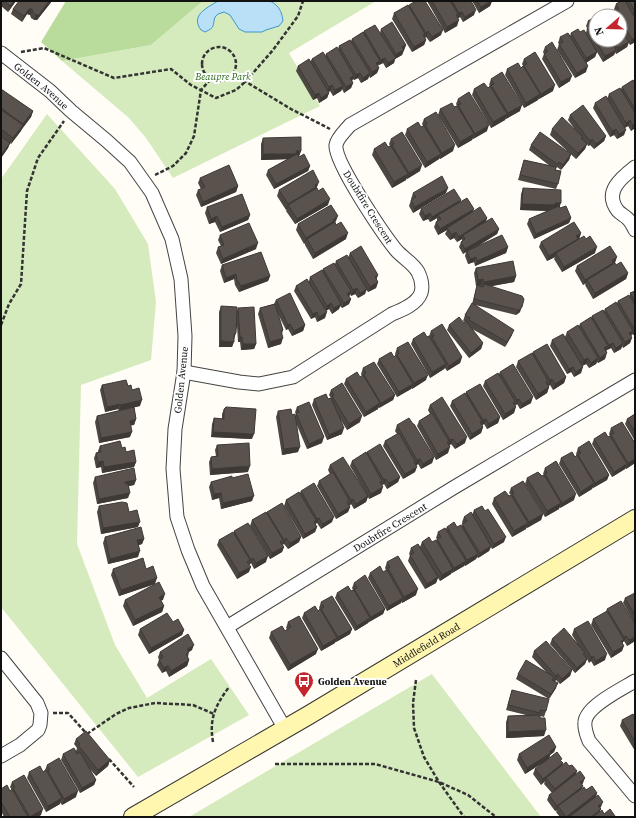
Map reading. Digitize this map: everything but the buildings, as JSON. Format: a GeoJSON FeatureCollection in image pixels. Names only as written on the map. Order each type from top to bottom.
{"type":"FeatureCollection","features":[{"type":"Feature","properties":{"kind":"main road","name":"Middlefield Road"},"geometry":{"type":"LineString","coordinates":[[133,817],[285,729],[635,519]]}},
{"type":"Feature","properties":{"kind":"street"},"geometry":{"type":"LineString","coordinates":[[342,135],[350,125],[567,1]]}},
{"type":"Feature","properties":{"kind":"street","name":"Golden Avenue"},"geometry":{"type":"LineString","coordinates":[[3,54],[50,91],[130,162],[152,193],[172,239],[181,279],[185,336],[184,372],[175,429],[173,469],[177,517],[188,550],[203,586],[285,729]]}},
{"type":"Feature","properties":{"kind":"street","name":"Doubtfire Crescent"},"geometry":{"type":"LineString","coordinates":[[184,372],[259,384],[293,377],[392,314],[408,307],[421,293],[422,284],[418,272],[398,252],[386,236],[340,162],[336,150],[336,143],[342,135]]}},
{"type":"Feature","properties":{"kind":"street"},"geometry":{"type":"LineString","coordinates":[[635,167],[620,178],[612,192],[612,199],[618,210],[628,218],[635,230]]}},
{"type":"Feature","properties":{"kind":"street","name":"Doubtfire Crescent"},"geometry":{"type":"LineString","coordinates":[[227,626],[453,488],[635,380]]}},
{"type":"Feature","properties":{"kind":"street"},"geometry":{"type":"LineString","coordinates":[[1,658],[37,703],[41,713],[38,730],[20,745],[1,756]]}},
{"type":"Feature","properties":{"kind":"street"},"geometry":{"type":"LineString","coordinates":[[635,681],[596,705],[586,715],[584,722],[589,741],[635,796]]}},
{"type":"Feature","properties":{"kind":"path"},"geometry":{"type":"LineString","coordinates":[[3,54],[44,48],[114,78],[171,69],[191,85],[216,98],[236,90],[246,81],[273,50],[298,16],[303,1]]}},
{"type":"Feature","properties":{"kind":"path"},"geometry":{"type":"LineString","coordinates":[[217,47],[228,50],[233,54],[236,65],[233,74],[224,81],[211,79],[203,70],[202,64],[207,52],[217,47]]}},
{"type":"Feature","properties":{"kind":"path"},"geometry":{"type":"LineString","coordinates":[[233,74],[291,109],[342,135]]}},
{"type":"Feature","properties":{"kind":"path"},"geometry":{"type":"LineString","coordinates":[[144,180],[173,166],[186,153],[194,136],[201,90],[211,79]]}},
{"type":"Feature","properties":{"kind":"path"},"geometry":{"type":"LineString","coordinates":[[1,325],[9,304],[20,284],[27,190],[38,158],[71,111]]}},
{"type":"Feature","properties":{"kind":"path"},"geometry":{"type":"LineString","coordinates":[[416,680],[413,703],[414,728],[424,757],[439,782],[464,817]]}},
{"type":"Feature","properties":{"kind":"path"},"geometry":{"type":"LineString","coordinates":[[213,742],[210,728],[214,714],[217,704],[229,687]]}},
{"type":"Feature","properties":{"kind":"path"},"geometry":{"type":"LineString","coordinates":[[41,713],[68,713],[87,734],[116,714],[135,706],[155,703],[193,705],[214,714]]}},
{"type":"Feature","properties":{"kind":"path"},"geometry":{"type":"LineString","coordinates":[[108,758],[134,787]]}},
{"type":"Feature","properties":{"kind":"path"},"geometry":{"type":"LineString","coordinates":[[275,764],[375,764],[439,782],[468,795],[496,817]]}},
{"type":"Feature","properties":{"kind":"green space"},"geometry":{"type":"Polygon","coordinates":[[[66,1],[203,1],[151,45],[62,61],[41,42],[66,1]]]}},
{"type":"Feature","properties":{"kind":"green space","name":"Beaupre Park"},"geometry":{"type":"Polygon","coordinates":[[[203,1],[376,1],[289,53],[320,106],[173,178],[146,138],[129,118],[62,61],[151,45],[203,1]]]}},
{"type":"Feature","properties":{"kind":"green space"},"geometry":{"type":"Polygon","coordinates":[[[47,114],[115,189],[148,244],[156,302],[151,360],[81,385],[77,544],[115,645],[147,698],[211,659],[249,715],[138,777],[1,607],[1,179],[47,114]]]}},
{"type":"Feature","properties":{"kind":"green space"},"geometry":{"type":"Polygon","coordinates":[[[432,674],[541,817],[189,817],[432,674]]]}},
{"type":"Feature","properties":{"kind":"water"},"geometry":{"type":"Polygon","coordinates":[[[218,1],[272,2],[280,10],[283,21],[279,26],[262,32],[245,32],[239,29],[230,15],[224,12],[215,17],[211,29],[205,32],[201,30],[197,20],[201,12],[218,1]]]}},
{"type":"Feature","properties":{"kind":"place","name":"Golden Avenue"},"geometry":{"type":"Point","coordinates":[304,698]}}]}
